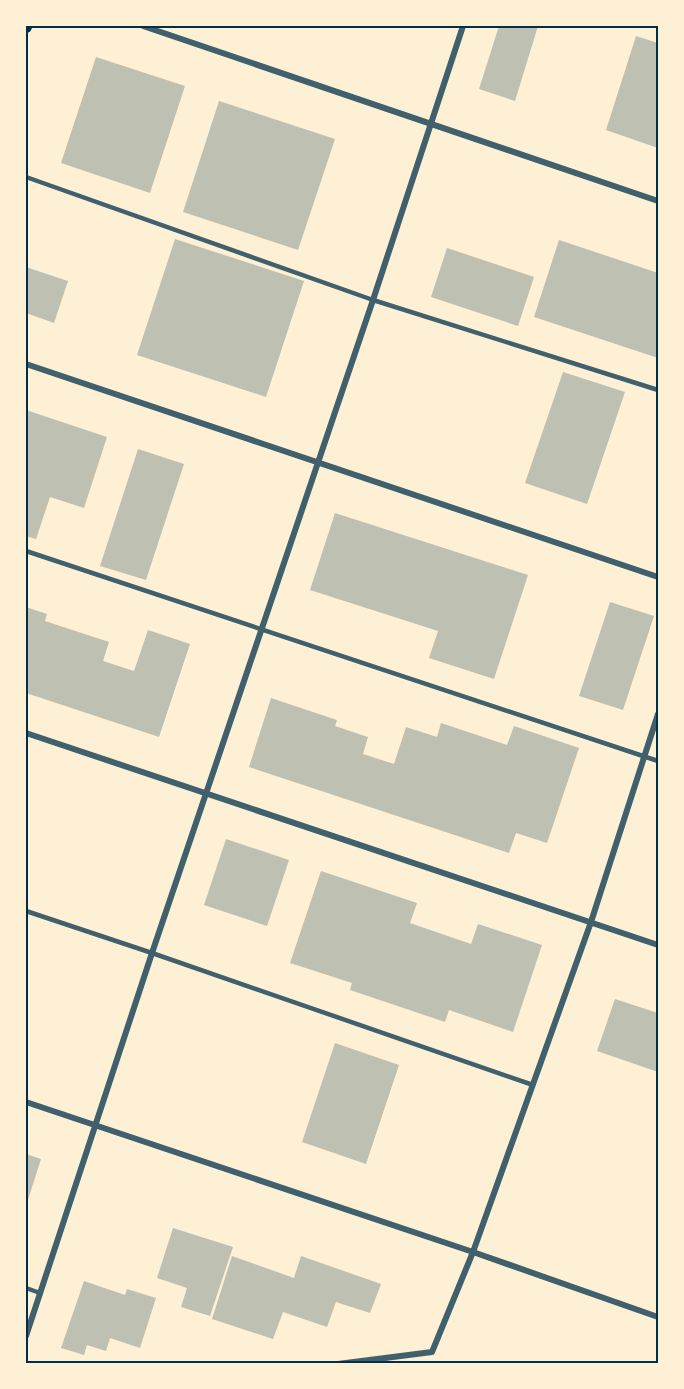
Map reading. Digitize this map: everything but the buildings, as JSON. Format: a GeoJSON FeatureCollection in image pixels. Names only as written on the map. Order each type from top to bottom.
{"type":"FeatureCollection","features":[{"type":"Feature","properties":{"kind":"street"},"geometry":{"type":"LineString","coordinates":[[143,26],[658,201]]}},
{"type":"Feature","properties":{"kind":"street"},"geometry":{"type":"LineString","coordinates":[[26,1336],[463,26]]}},
{"type":"Feature","properties":{"kind":"street"},"geometry":{"type":"LineString","coordinates":[[26,364],[658,577]]}},
{"type":"Feature","properties":{"kind":"street"},"geometry":{"type":"LineString","coordinates":[[338,1364],[432,1352],[473,1252],[591,922],[658,714]]}},
{"type":"Feature","properties":{"kind":"street"},"geometry":{"type":"LineString","coordinates":[[26,733],[658,945]]}},
{"type":"Feature","properties":{"kind":"street"},"geometry":{"type":"LineString","coordinates":[[26,1102],[473,1252],[658,1317]]}},
{"type":"Feature","properties":{"kind":"lane"},"geometry":{"type":"LineString","coordinates":[[26,177],[373,300],[658,390]]}},
{"type":"Feature","properties":{"kind":"lane"},"geometry":{"type":"LineString","coordinates":[[26,551],[658,761]]}},
{"type":"Feature","properties":{"kind":"lane"},"geometry":{"type":"LineString","coordinates":[[26,911],[533,1085]]}},
{"type":"Feature","properties":{"kind":"lane"},"geometry":{"type":"LineString","coordinates":[[26,1288],[40,1293]]}}]}
